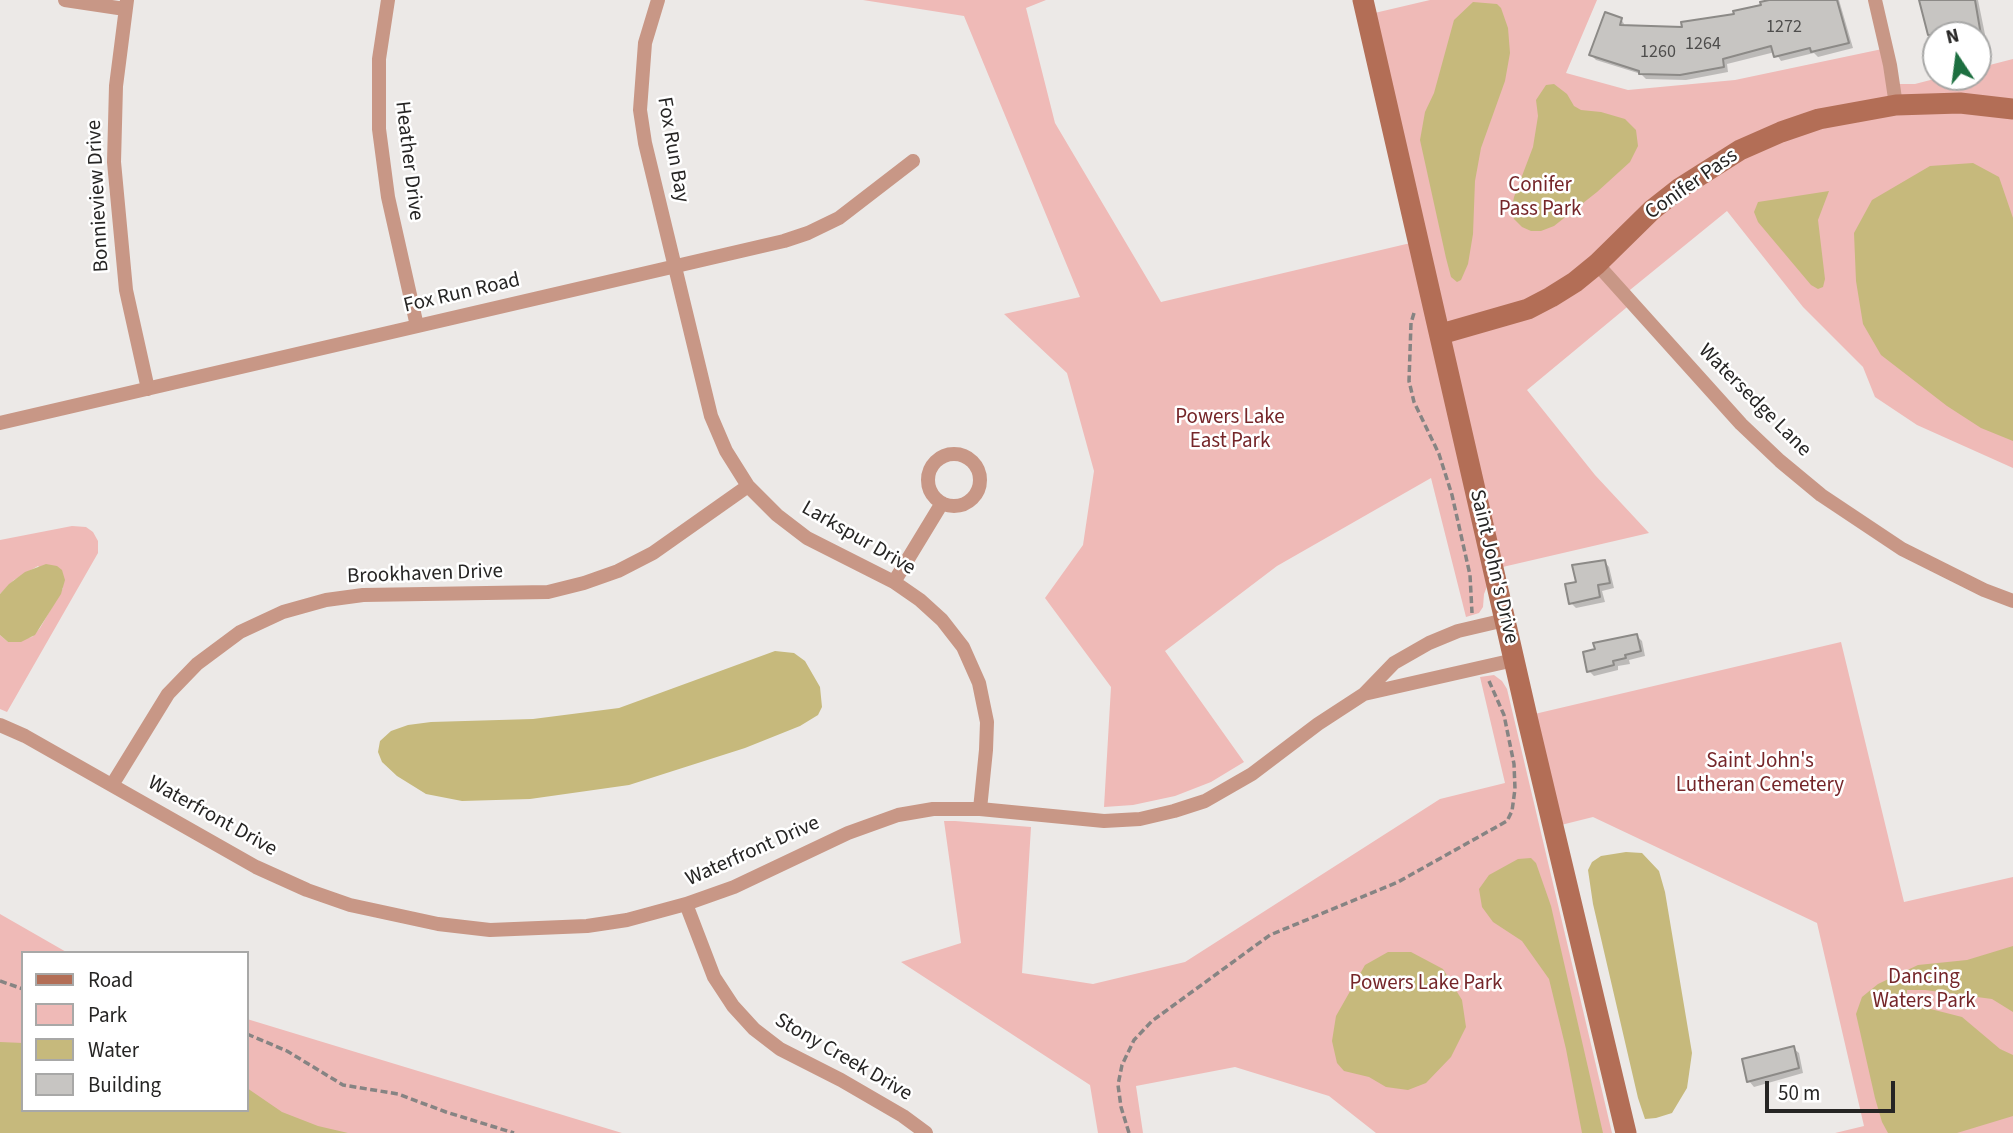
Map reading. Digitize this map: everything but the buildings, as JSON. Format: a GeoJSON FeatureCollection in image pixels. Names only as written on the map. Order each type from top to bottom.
{"type":"FeatureCollection","features":[{"type":"Feature","properties":{"kind":"street"},"geometry":{"type":"LineString","coordinates":[[65,0],[126,4]]}},
{"type":"Feature","properties":{"kind":"street","name":"Heather Drive"},"geometry":{"type":"LineString","coordinates":[[388,0],[379,59],[379,129],[388,197],[417,326]]}},
{"type":"Feature","properties":{"kind":"street","name":"Fox Run Bay"},"geometry":{"type":"LineString","coordinates":[[658,0],[645,43],[640,110],[645,143],[674,266]]}},
{"type":"Feature","properties":{"kind":"street","name":"Saint John's Drive"},"geometry":{"type":"LineString","coordinates":[[1363,0],[1514,660],[1626,1133]]}},
{"type":"Feature","properties":{"kind":"street"},"geometry":{"type":"LineString","coordinates":[[1875,0],[1896,105]]}},
{"type":"Feature","properties":{"kind":"street","name":"Bonnieview Drive"},"geometry":{"type":"LineString","coordinates":[[126,4],[116,86],[114,162],[126,290],[148,389]]}},
{"type":"Feature","properties":{"kind":"street","name":"Conifer Pass"},"geometry":{"type":"LineString","coordinates":[[1441,334],[1528,309],[1575,282],[1652,210],[1706,170],[1740,150],[1819,119],[1896,105],[1961,103],[2013,109]]}},
{"type":"Feature","properties":{"kind":"street","name":"Fox Run Road"},"geometry":{"type":"LineString","coordinates":[[0,423],[784,241],[839,218],[913,161]]}},
{"type":"Feature","properties":{"kind":"street","name":"Watersedge Lane"},"geometry":{"type":"LineString","coordinates":[[1597,264],[1741,424],[1821,495],[1902,549],[1984,590],[2013,601]]}},
{"type":"Feature","properties":{"kind":"street","name":"Larkspur Drive"},"geometry":{"type":"LineString","coordinates":[[674,266],[711,416],[726,451],[748,486],[777,516],[807,538],[894,583],[920,600],[942,620],[963,647],[979,683],[987,722],[979,809]]}},
{"type":"Feature","properties":{"kind":"street","name":"Brookhaven Drive"},"geometry":{"type":"LineString","coordinates":[[112,785],[168,694],[197,664],[240,632],[283,612],[326,600],[363,595],[548,592],[584,583],[618,571],[653,554],[748,486]]}},
{"type":"Feature","properties":{"kind":"street"},"geometry":{"type":"LineString","coordinates":[[894,583],[942,503]]}},
{"type":"Feature","properties":{"kind":"street","name":"Waterfront Drive"},"geometry":{"type":"LineString","coordinates":[[0,725],[256,867],[307,890],[350,905],[438,924],[490,930],[587,926],[627,920],[686,904],[734,887],[875,822],[933,809],[979,809],[1104,821],[1140,819],[1205,801],[1230,788],[1318,723],[1364,694],[1394,663],[1429,643],[1458,631],[1505,620]]}},
{"type":"Feature","properties":{"kind":"street","name":"Waterfront Drive"},"geometry":{"type":"LineString","coordinates":[[1364,694],[1514,660]]}},
{"type":"Feature","properties":{"kind":"street","name":"Stony Creek Drive"},"geometry":{"type":"LineString","coordinates":[[686,904],[714,977],[733,1006],[754,1029],[780,1049],[841,1080],[903,1116],[926,1133]]}},
{"type":"Feature","properties":{"kind":"path"},"geometry":{"type":"LineString","coordinates":[[1434,304],[1415,309],[1411,323],[1409,381],[1414,402],[1439,454],[1452,495],[1466,554],[1476,627]]}},
{"type":"Feature","properties":{"kind":"path"},"geometry":{"type":"LineString","coordinates":[[1129,1133],[1121,1107],[1118,1084],[1122,1065],[1134,1040],[1152,1021],[1270,934],[1398,882],[1507,821],[1515,789],[1514,764],[1504,715],[1491,690],[1486,667]]}},
{"type":"Feature","properties":{"kind":"path"},"geometry":{"type":"LineString","coordinates":[[0,981],[21,988]]}},
{"type":"Feature","properties":{"kind":"path"},"geometry":{"type":"LineString","coordinates":[[248,1034],[288,1051],[344,1085],[398,1094],[514,1133]]}},
{"type":"Feature","properties":{"kind":"green space"},"geometry":{"type":"Polygon","coordinates":[[[863,0],[1046,0],[1026,8],[1055,123],[1161,302],[1419,241],[1366,15],[1430,0],[1597,0],[1566,73],[1628,90],[1735,80],[1887,48],[1894,84],[1922,82],[1922,91],[1992,91],[1992,64],[2013,59],[2013,468],[1917,425],[1875,397],[1863,367],[1803,307],[1727,211],[1625,294],[1632,303],[1527,390],[1595,475],[1649,533],[1494,569],[1484,594],[1483,607],[1479,613],[1466,617],[1431,478],[1277,566],[1165,651],[1244,762],[1211,782],[1175,796],[1133,805],[1104,807],[1111,687],[1045,598],[1083,545],[1094,471],[1067,373],[1004,314],[1080,297],[964,16],[863,0]]]}},
{"type":"Feature","properties":{"kind":"green space"},"geometry":{"type":"Polygon","coordinates":[[[72,526],[86,527],[93,532],[98,541],[98,553],[7,712],[0,709],[0,635],[8,642],[32,637],[63,588],[38,566],[14,580],[0,594],[0,540],[72,526]]]}},
{"type":"Feature","properties":{"kind":"green space","name":"Saint John's Lutheran Cemetery"},"geometry":{"type":"Polygon","coordinates":[[[1841,642],[1904,902],[2013,877],[2013,1133],[1835,1133],[1864,1126],[1817,923],[1593,817],[1553,827],[1526,716],[1841,642]]]}},
{"type":"Feature","properties":{"kind":"green space","name":"Powers Lake Park"},"geometry":{"type":"Polygon","coordinates":[[[1494,675],[1507,689],[1612,1133],[1376,1133],[1329,1096],[1235,1067],[1136,1086],[1143,1133],[1098,1133],[1090,1085],[901,962],[961,943],[944,821],[955,821],[1031,827],[1022,973],[1093,984],[1185,962],[1440,799],[1505,783],[1480,677],[1494,675]]]}},
{"type":"Feature","properties":{"kind":"green space"},"geometry":{"type":"Polygon","coordinates":[[[0,914],[65,951],[21,951],[21,1112],[248,1112],[248,1019],[622,1133],[0,1133],[0,914]]]}},
{"type":"Feature","properties":{"kind":"water"},"geometry":{"type":"Polygon","coordinates":[[[1473,2],[1497,4],[1501,8],[1508,28],[1510,53],[1505,81],[1481,148],[1475,181],[1473,234],[1468,264],[1461,280],[1457,282],[1451,277],[1446,258],[1420,140],[1425,112],[1434,93],[1454,20],[1473,2]]]}},
{"type":"Feature","properties":{"kind":"water"},"geometry":{"type":"Polygon","coordinates":[[[1554,84],[1581,110],[1625,119],[1636,130],[1638,146],[1630,162],[1597,192],[1554,226],[1541,231],[1531,231],[1522,227],[1511,212],[1533,147],[1538,116],[1536,100],[1546,85],[1554,84]]]}},
{"type":"Feature","properties":{"kind":"water"},"geometry":{"type":"Polygon","coordinates":[[[1973,163],[1999,177],[2013,218],[2013,441],[1981,428],[1947,406],[1881,355],[1863,324],[1856,281],[1854,233],[1872,200],[1930,166],[1973,163]]]}},
{"type":"Feature","properties":{"kind":"water"},"geometry":{"type":"Polygon","coordinates":[[[1829,191],[1818,220],[1825,279],[1823,287],[1818,289],[1811,285],[1758,222],[1754,212],[1758,202],[1829,191]]]}},
{"type":"Feature","properties":{"kind":"water"},"geometry":{"type":"Polygon","coordinates":[[[46,564],[62,570],[65,580],[61,594],[35,635],[21,642],[8,642],[0,635],[0,594],[25,572],[46,564]]]}},
{"type":"Feature","properties":{"kind":"water"},"geometry":{"type":"Polygon","coordinates":[[[775,651],[794,653],[805,661],[820,687],[822,707],[818,715],[800,726],[745,748],[629,785],[530,799],[462,801],[426,794],[397,776],[382,762],[378,752],[380,741],[391,731],[408,725],[533,719],[619,708],[775,651]]]}},
{"type":"Feature","properties":{"kind":"water"},"geometry":{"type":"Polygon","coordinates":[[[1626,852],[1642,853],[1659,871],[1665,892],[1692,1053],[1687,1088],[1672,1113],[1656,1118],[1645,1119],[1638,1098],[1593,904],[1588,870],[1592,862],[1601,856],[1626,852]]]}},
{"type":"Feature","properties":{"kind":"water"},"geometry":{"type":"Polygon","coordinates":[[[1531,858],[1536,863],[1551,906],[1603,1133],[1582,1133],[1549,979],[1522,941],[1493,922],[1482,907],[1479,889],[1489,875],[1518,859],[1531,858]]]}},
{"type":"Feature","properties":{"kind":"water"},"geometry":{"type":"Polygon","coordinates":[[[2013,946],[2013,1012],[1992,999],[1925,990],[1907,990],[1907,996],[1915,1005],[1962,1017],[2000,1049],[2013,1055],[2013,1116],[1957,1133],[1888,1133],[1875,1098],[1856,1014],[1862,997],[1878,984],[1918,965],[1967,960],[2013,946]]]}},
{"type":"Feature","properties":{"kind":"water"},"geometry":{"type":"Polygon","coordinates":[[[1388,952],[1411,952],[1443,969],[1462,1000],[1466,1027],[1451,1057],[1426,1083],[1408,1090],[1386,1087],[1369,1077],[1344,1071],[1337,1063],[1332,1041],[1336,1016],[1365,965],[1388,952]]]}},
{"type":"Feature","properties":{"kind":"water"},"geometry":{"type":"Polygon","coordinates":[[[0,1042],[21,1043],[21,1112],[248,1112],[248,1089],[282,1112],[318,1126],[348,1133],[0,1133],[0,1042]]]}},
{"type":"Feature","properties":{"kind":"park label","name":"Conifer Pass Park"},"geometry":{"type":"Point","coordinates":[1540,198]}},
{"type":"Feature","properties":{"kind":"park label","name":"Powers Lake East Park"},"geometry":{"type":"Point","coordinates":[1230,430]}},
{"type":"Feature","properties":{"kind":"park label","name":"Dancing Waters Park"},"geometry":{"type":"Point","coordinates":[1924,990]}}]}
